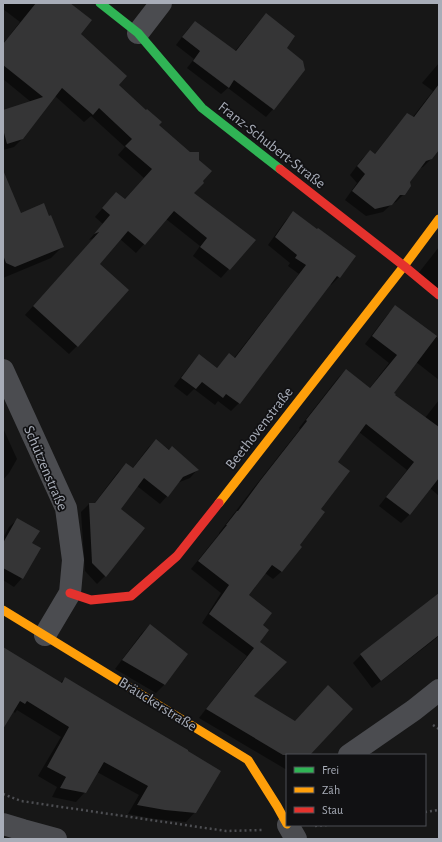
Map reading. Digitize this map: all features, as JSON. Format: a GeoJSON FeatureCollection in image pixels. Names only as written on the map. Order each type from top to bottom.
{"type":"FeatureCollection","features":[{"type":"Feature","properties":{"kind":"street","name":"Franz-Schubert-Straße"},"geometry":{"type":"LineString","coordinates":[[100,3],[138,33],[202,108],[439,295]]}},
{"type":"Feature","properties":{"kind":"street"},"geometry":{"type":"LineString","coordinates":[[138,33],[161,3]]}},
{"type":"Feature","properties":{"kind":"street","name":"Beethovenstraße"},"geometry":{"type":"LineString","coordinates":[[70,593],[92,600],[131,596],[177,556],[404,266],[439,219]]}},
{"type":"Feature","properties":{"kind":"street","name":"Schützenstraße"},"geometry":{"type":"LineString","coordinates":[[3,370],[66,508],[73,560],[70,593],[45,634]]}},
{"type":"Feature","properties":{"kind":"street","name":"Bräuckerstraße"},"geometry":{"type":"LineString","coordinates":[[3,610],[45,634],[248,760],[286,818]]}},
{"type":"Feature","properties":{"kind":"street"},"geometry":{"type":"LineString","coordinates":[[351,754],[414,710],[439,690]]}},
{"type":"Feature","properties":{"kind":"street"},"geometry":{"type":"LineString","coordinates":[[3,824],[56,839]]}},
{"type":"Feature","properties":{"kind":"path"},"geometry":{"type":"LineString","coordinates":[[3,794],[21,801],[226,830],[286,820]]}},
{"type":"Feature","properties":{"kind":"path"},"geometry":{"type":"LineString","coordinates":[[426,812],[439,810]]}},
{"type":"Feature","properties":{"kind":"building"},"geometry":{"type":"Polygon","coordinates":[[[36,3],[70,3],[92,20],[81,34],[127,76],[119,85],[146,110],[147,109],[162,122],[159,125],[190,152],[199,152],[199,160],[212,171],[203,181],[204,183],[194,193],[256,240],[230,270],[200,247],[207,238],[174,211],[145,245],[128,231],[100,264],[129,290],[78,347],[33,306],[99,232],[94,234],[110,215],[102,208],[116,192],[125,199],[152,169],[125,146],[132,139],[99,108],[93,115],[62,88],[23,139],[7,144],[3,129],[3,110],[43,97],[3,65],[3,44],[36,3]]]}},
{"type":"Feature","properties":{"kind":"building"},"geometry":{"type":"Polygon","coordinates":[[[266,13],[295,36],[287,48],[303,61],[305,70],[274,110],[234,80],[229,88],[193,61],[200,51],[182,37],[195,21],[236,51],[266,13]]]}},
{"type":"Feature","properties":{"kind":"building"},"geometry":{"type":"Polygon","coordinates":[[[439,84],[439,150],[432,159],[426,161],[410,182],[411,186],[405,195],[400,195],[392,205],[375,209],[352,191],[365,174],[357,166],[370,150],[375,154],[407,113],[414,117],[439,84]]]}},
{"type":"Feature","properties":{"kind":"building"},"geometry":{"type":"Polygon","coordinates":[[[3,170],[21,213],[44,203],[49,216],[51,215],[64,247],[15,267],[6,263],[3,255],[3,170]]]}},
{"type":"Feature","properties":{"kind":"building"},"geometry":{"type":"Polygon","coordinates":[[[293,211],[356,256],[340,278],[337,276],[240,404],[226,394],[223,398],[202,382],[196,389],[181,378],[199,354],[217,368],[229,353],[235,358],[306,265],[295,258],[297,255],[275,237],[293,211]]]}},
{"type":"Feature","properties":{"kind":"building"},"geometry":{"type":"Polygon","coordinates":[[[395,305],[437,336],[394,393],[439,427],[439,478],[410,515],[386,497],[414,462],[366,424],[338,462],[350,471],[321,509],[325,512],[300,545],[302,547],[282,572],[272,565],[249,595],[272,613],[263,625],[269,630],[260,642],[287,662],[254,696],[295,721],[328,685],[353,709],[311,754],[283,755],[206,709],[254,648],[209,614],[229,585],[198,561],[346,369],[370,388],[397,355],[372,336],[395,305]]]}},
{"type":"Feature","properties":{"kind":"building"},"geometry":{"type":"Polygon","coordinates":[[[156,439],[169,450],[172,446],[199,470],[183,477],[168,497],[144,478],[121,509],[145,528],[106,577],[92,563],[89,503],[95,503],[126,463],[133,468],[156,439]]]}},
{"type":"Feature","properties":{"kind":"building"},"geometry":{"type":"Polygon","coordinates":[[[17,518],[40,531],[32,543],[41,548],[23,579],[3,568],[3,543],[17,518]]]}},
{"type":"Feature","properties":{"kind":"building"},"geometry":{"type":"Polygon","coordinates":[[[439,593],[439,635],[381,681],[360,654],[439,593]]]}},
{"type":"Feature","properties":{"kind":"building"},"geometry":{"type":"Polygon","coordinates":[[[150,624],[188,654],[165,685],[122,660],[150,624]]]}},
{"type":"Feature","properties":{"kind":"building"},"geometry":{"type":"Polygon","coordinates":[[[3,647],[62,683],[65,677],[221,771],[196,813],[137,805],[148,786],[104,762],[86,793],[60,788],[66,777],[47,767],[69,727],[27,701],[25,704],[20,701],[3,729],[3,647]]]}},
{"type":"Feature","properties":{"kind":"traffic: fast"},"geometry":{"type":"LineString","coordinates":[[100,3],[138,33],[202,108],[280,169]]}},
{"type":"Feature","properties":{"kind":"traffic: slow"},"geometry":{"type":"LineString","coordinates":[[219,503],[439,219]]}},
{"type":"Feature","properties":{"kind":"traffic: slow"},"geometry":{"type":"LineString","coordinates":[[3,610],[248,760],[286,822]]}},
{"type":"Feature","properties":{"kind":"traffic: jam"},"geometry":{"type":"LineString","coordinates":[[280,169],[439,295]]}},
{"type":"Feature","properties":{"kind":"traffic: jam"},"geometry":{"type":"LineString","coordinates":[[70,593],[91,600],[131,596],[177,556],[219,503]]}}]}
